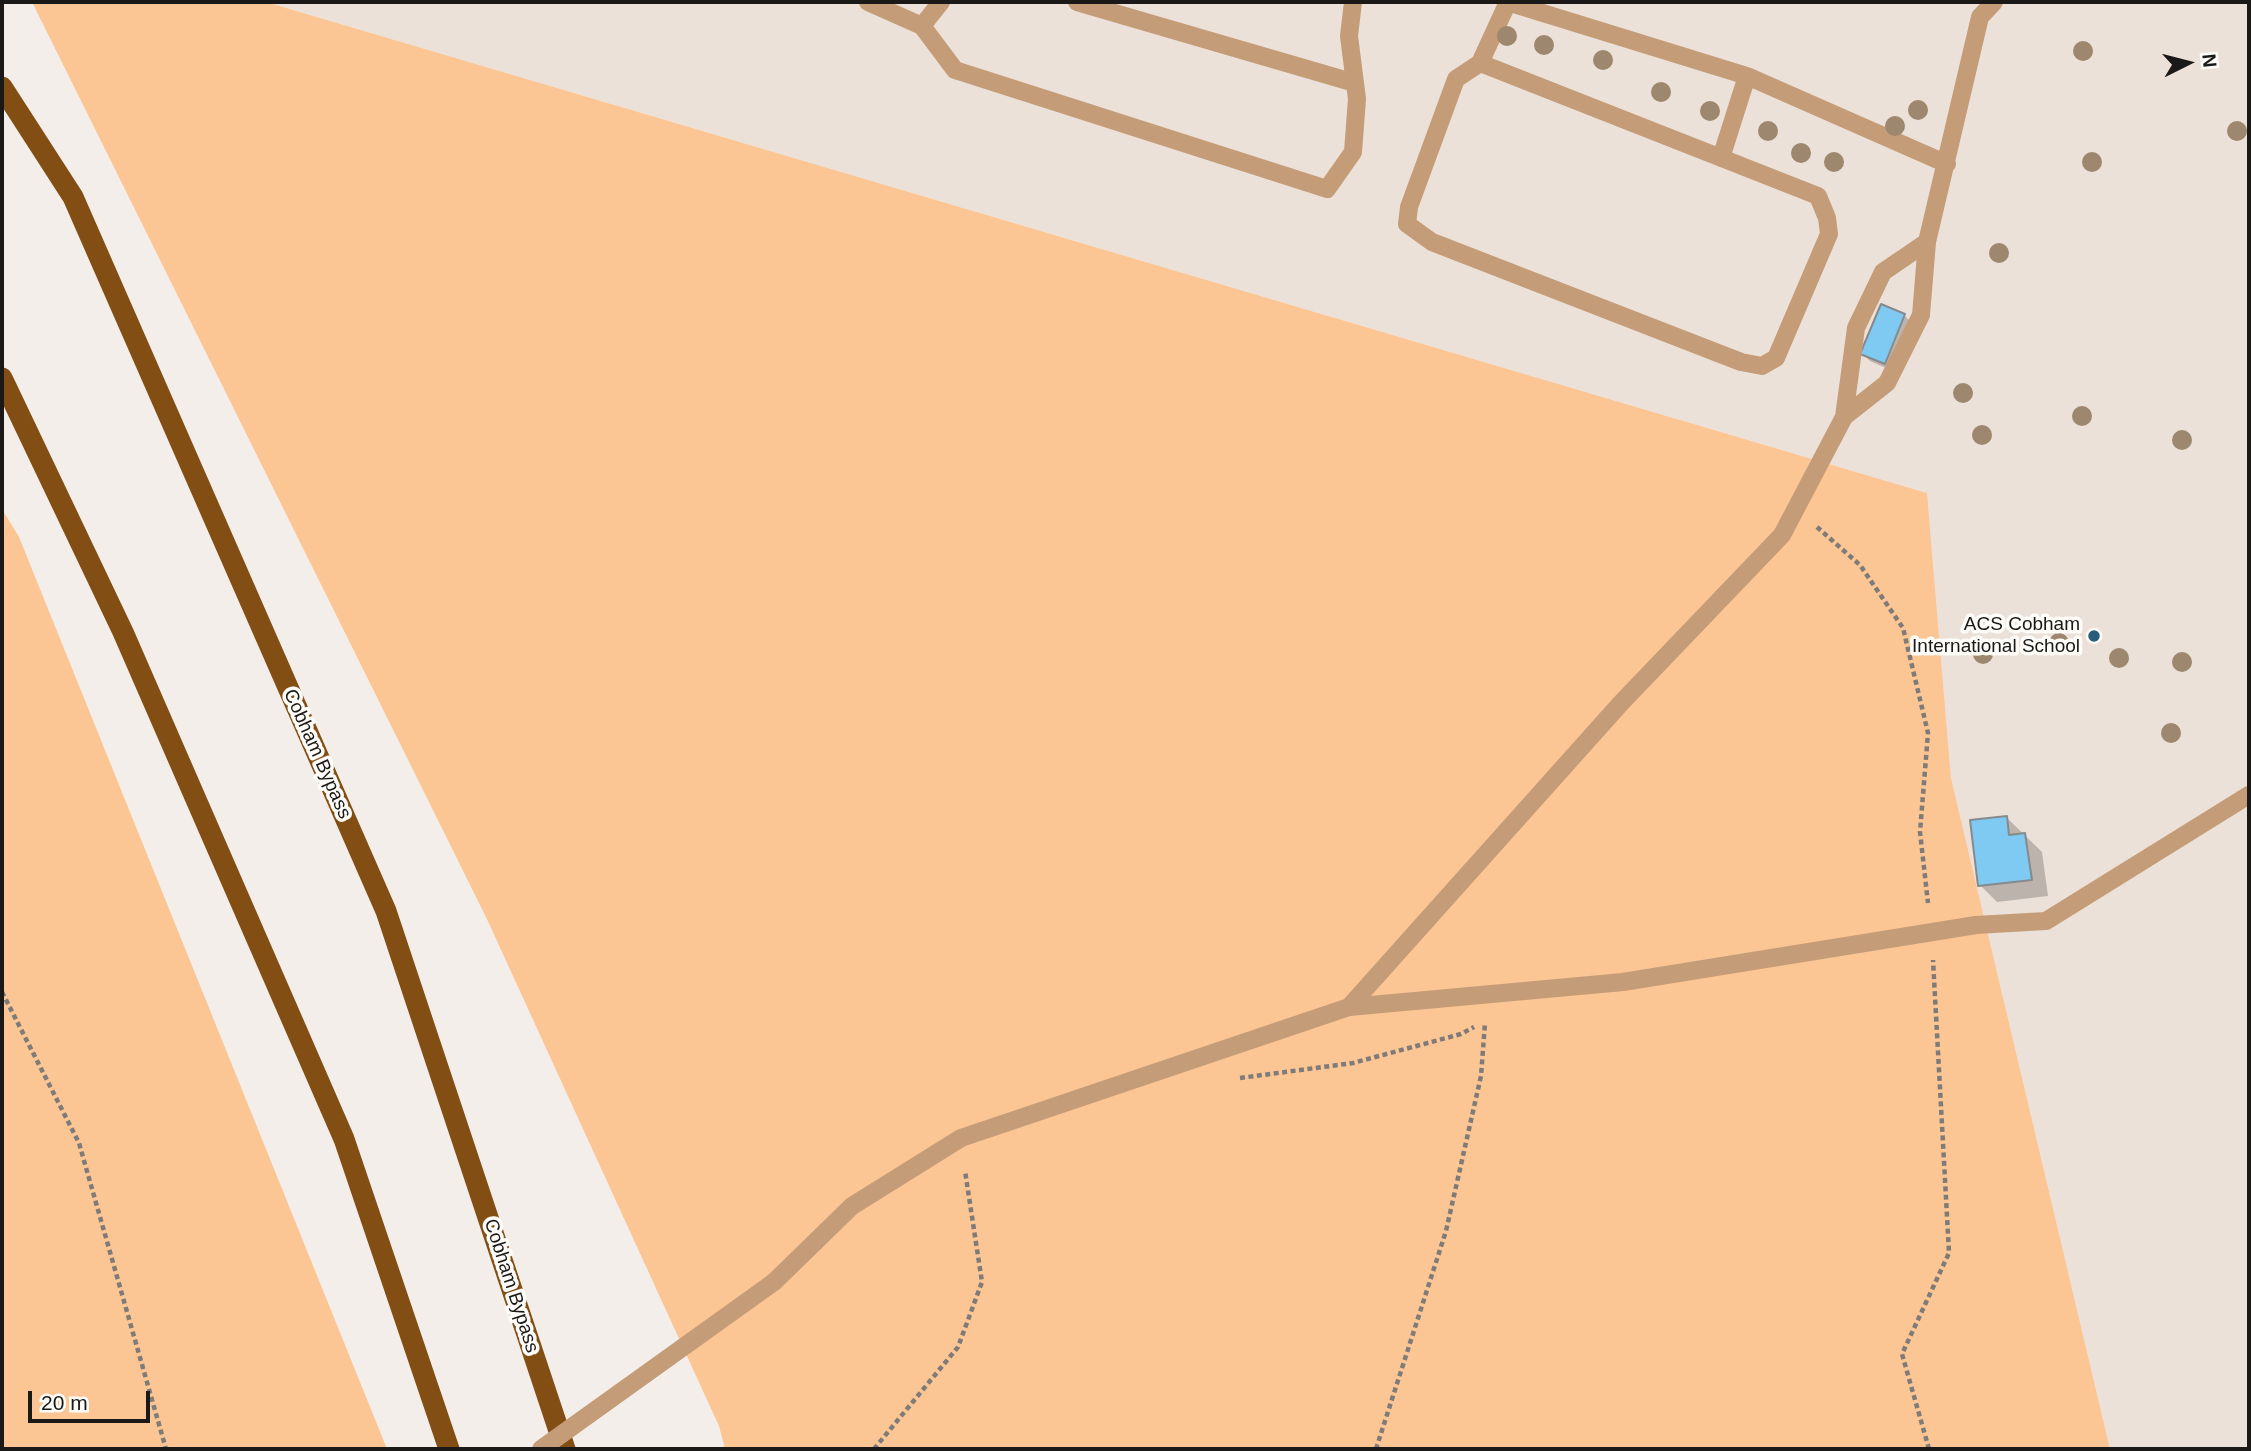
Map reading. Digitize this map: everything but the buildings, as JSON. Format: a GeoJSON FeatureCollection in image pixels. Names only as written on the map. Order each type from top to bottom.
{"type":"FeatureCollection","features":[{"type":"Feature","properties":{"kind":"highway","name":"Cobham Bypass"},"geometry":{"type":"LineString","coordinates":[[2,87],[73,197],[386,911],[565,1449]]}},
{"type":"Feature","properties":{"kind":"highway"},"geometry":{"type":"LineString","coordinates":[[2,379],[123,632],[344,1139],[449,1449]]}},
{"type":"Feature","properties":{"kind":"lane"},"geometry":{"type":"LineString","coordinates":[[868,2],[922,26],[956,70],[1327,189],[1353,152],[1355,83],[1349,36],[1353,2]]}},
{"type":"Feature","properties":{"kind":"lane"},"geometry":{"type":"LineString","coordinates":[[922,26],[941,2]]}},
{"type":"Feature","properties":{"kind":"lane"},"geometry":{"type":"LineString","coordinates":[[1077,2],[1355,83]]}},
{"type":"Feature","properties":{"kind":"lane"},"geometry":{"type":"LineString","coordinates":[[1480,63],[1818,197],[1827,218],[1829,234],[1776,358],[1762,366],[1741,362],[1432,242],[1407,224],[1409,207],[1456,79],[1480,63],[1507,2],[1747,76],[1947,164]]}},
{"type":"Feature","properties":{"kind":"lane"},"geometry":{"type":"LineString","coordinates":[[1844,417],[1887,383],[1921,315],[1927,242],[1980,18],[1994,2]]}},
{"type":"Feature","properties":{"kind":"lane"},"geometry":{"type":"LineString","coordinates":[[1721,158],[1747,76]]}},
{"type":"Feature","properties":{"kind":"lane"},"geometry":{"type":"LineString","coordinates":[[1349,1007],[1621,703],[1782,535],[1844,417],[1856,328],[1883,272],[1927,242]]}},
{"type":"Feature","properties":{"kind":"lane"},"geometry":{"type":"LineString","coordinates":[[541,1449],[774,1282],[852,1206],[961,1138],[1349,1007],[1623,982],[1976,925],[2046,921],[2249,795]]}},
{"type":"Feature","properties":{"kind":"path"},"geometry":{"type":"LineString","coordinates":[[2,992],[79,1143],[166,1449]]}},
{"type":"Feature","properties":{"kind":"path"},"geometry":{"type":"LineString","coordinates":[[1231,1079],[1353,1063],[1461,1034],[1496,1016]]}},
{"type":"Feature","properties":{"kind":"path"},"geometry":{"type":"LineString","coordinates":[[1376,1449],[1446,1231],[1480,1076],[1485,1021]]}},
{"type":"Feature","properties":{"kind":"path"},"geometry":{"type":"LineString","coordinates":[[874,1449],[958,1348],[982,1282],[961,1138]]}},
{"type":"Feature","properties":{"kind":"shaded area"},"geometry":{"type":"Polygon","coordinates":[[[32,2],[266,2],[1927,493],[1951,778],[2110,1449],[725,1449],[719,1426],[486,917],[32,2]]]}},
{"type":"Feature","properties":{"kind":"shaded area","name":"ACS Cobham International School"},"geometry":{"type":"Polygon","coordinates":[[[266,2],[2249,2],[2249,1449],[2110,1449],[1951,778],[1927,493],[266,2]]]}},
{"type":"Feature","properties":{"kind":"shaded area"},"geometry":{"type":"Polygon","coordinates":[[[2,509],[19,537],[387,1449],[2,1449],[2,509]]]}},
{"type":"Feature","properties":{"kind":"place","name":"ACS Cobham International School"},"geometry":{"type":"Point","coordinates":[2094,636]}}]}
